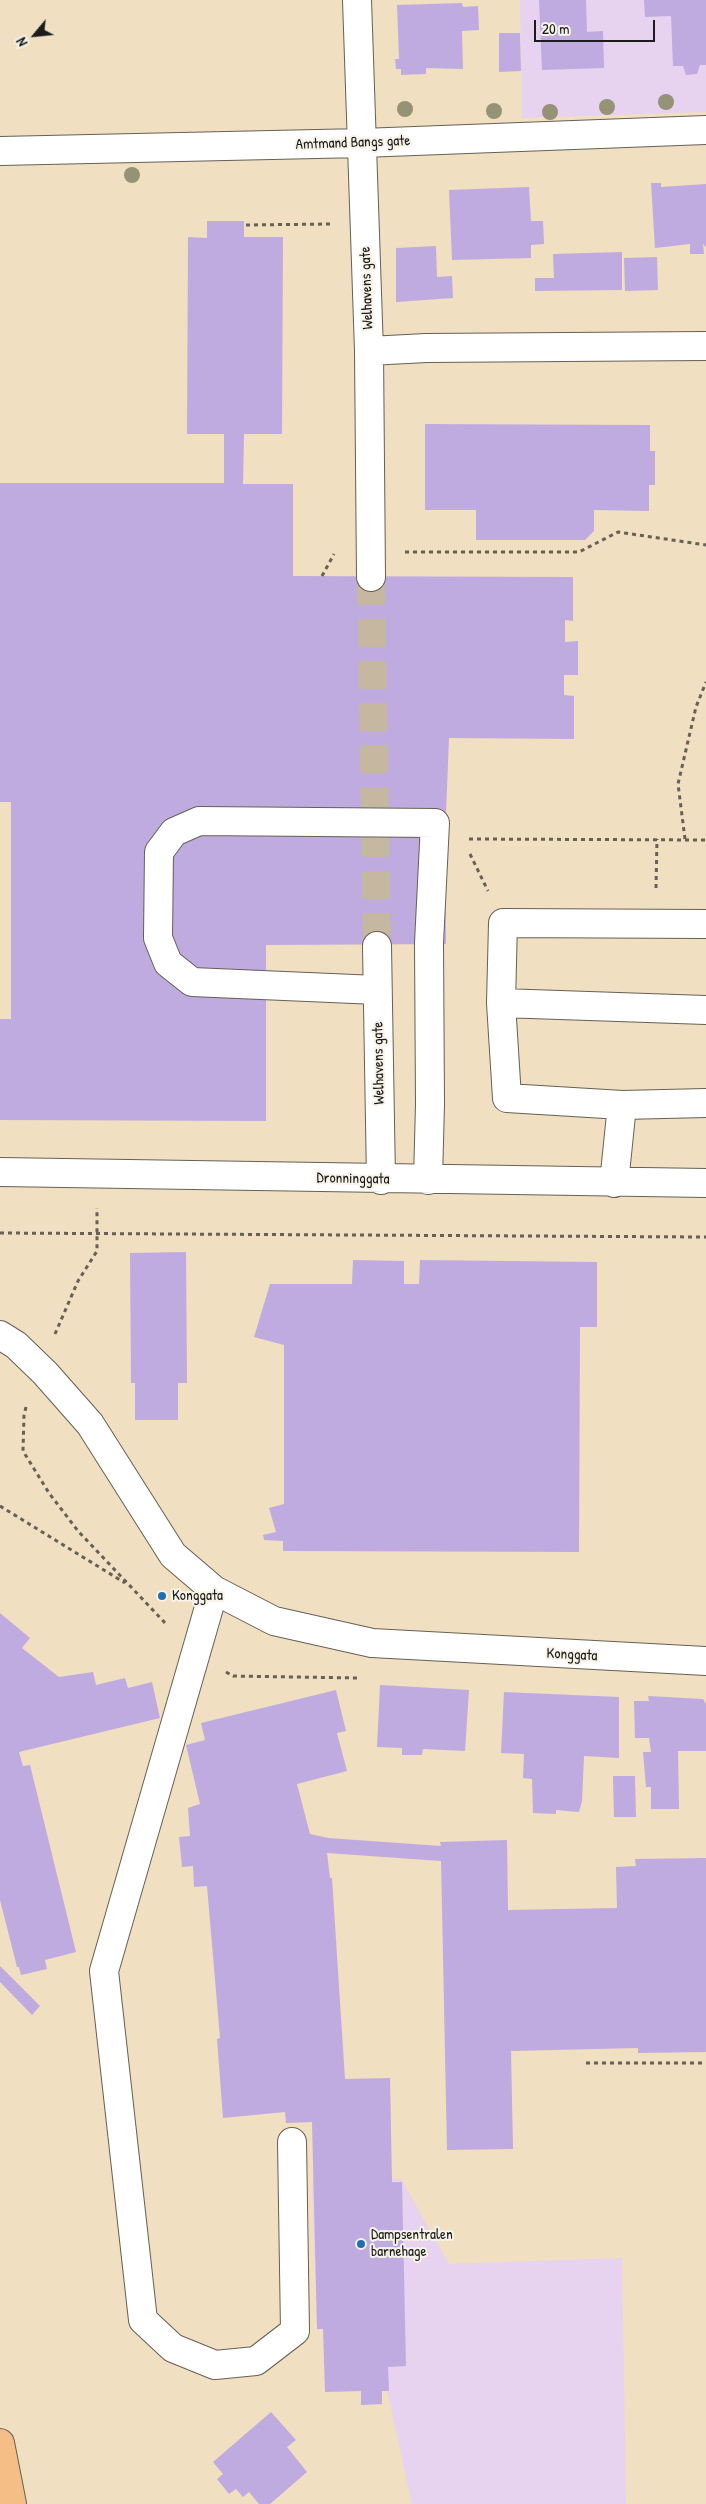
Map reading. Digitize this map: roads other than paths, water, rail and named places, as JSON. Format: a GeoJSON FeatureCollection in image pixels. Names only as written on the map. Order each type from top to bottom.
{"type":"FeatureCollection","features":[{"type":"Feature","properties":{"kind":"main road"},"geometry":{"type":"LineString","coordinates":[[0,2442],[12,2504]]}},
{"type":"Feature","properties":{"kind":"street","name":"Welhavens gate"},"geometry":{"type":"LineString","coordinates":[[357,0],[366,223],[371,565]]}},
{"type":"Feature","properties":{"kind":"street","name":"Amtmand Bangs gate"},"geometry":{"type":"LineString","coordinates":[[0,151],[362,143],[706,130]]}},
{"type":"Feature","properties":{"kind":"street"},"geometry":{"type":"LineString","coordinates":[[369,351],[426,348],[706,346]]}},
{"type":"Feature","properties":{"kind":"street"},"geometry":{"type":"LineString","coordinates":[[377,990],[192,982],[168,963],[158,938],[159,852],[174,832],[199,821],[435,823],[429,943],[430,1104],[428,1180]]}},
{"type":"Feature","properties":{"kind":"street"},"geometry":{"type":"LineString","coordinates":[[706,924],[503,924],[501,1003],[507,1098],[622,1105],[706,1103]]}},
{"type":"Feature","properties":{"kind":"street","name":"Welhavens gate"},"geometry":{"type":"LineString","coordinates":[[377,946],[381,1180]]}},
{"type":"Feature","properties":{"kind":"street"},"geometry":{"type":"LineString","coordinates":[[501,1003],[706,1010]]}},
{"type":"Feature","properties":{"kind":"street"},"geometry":{"type":"LineString","coordinates":[[614,1183],[622,1105]]}},
{"type":"Feature","properties":{"kind":"street","name":"Dronninggata"},"geometry":{"type":"LineString","coordinates":[[0,1172],[381,1180],[706,1183]]}},
{"type":"Feature","properties":{"kind":"street","name":"Konggata"},"geometry":{"type":"LineString","coordinates":[[0,1335],[16,1345],[45,1373],[90,1424],[173,1556],[214,1590],[274,1621],[372,1643],[706,1661]]}},
{"type":"Feature","properties":{"kind":"street"},"geometry":{"type":"LineString","coordinates":[[214,1590],[104,1971],[143,2320],[173,2348],[215,2366],[256,2361],[295,2331],[292,2142]]}},
{"type":"Feature","properties":{"kind":"tunnel"},"geometry":{"type":"LineString","coordinates":[[371,577],[377,946]]}},
{"type":"Feature","properties":{"kind":"place","name":"Konggata"},"geometry":{"type":"Point","coordinates":[162,1596]}},
{"type":"Feature","properties":{"kind":"place","name":"Dampsentralen barnehage"},"geometry":{"type":"Point","coordinates":[361,2244]}}]}
